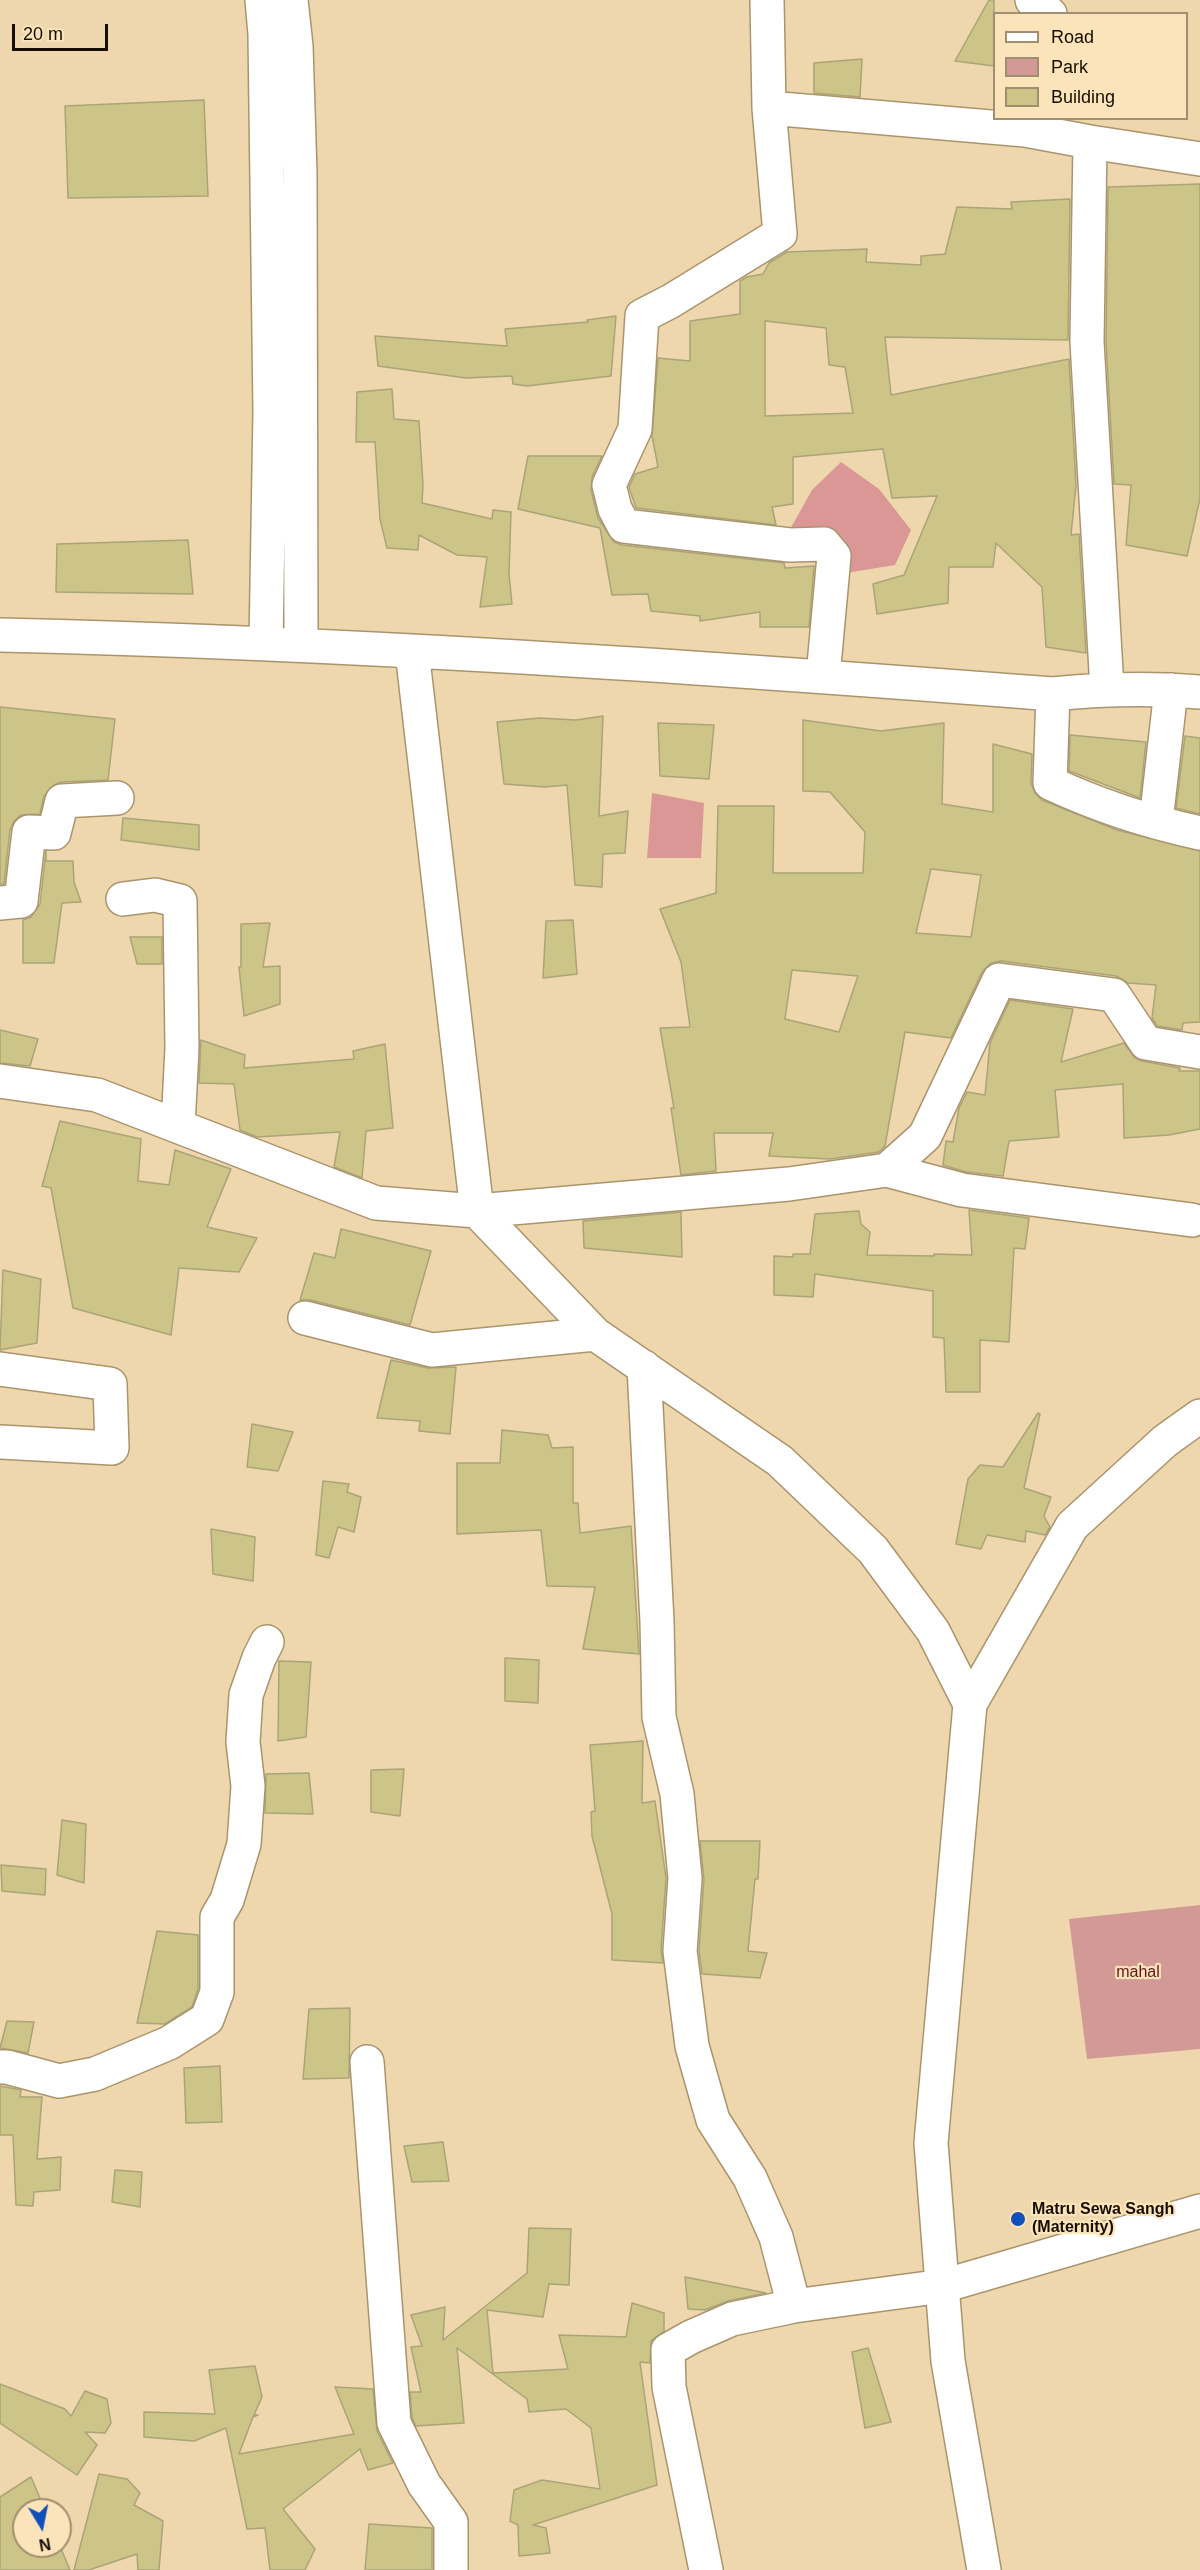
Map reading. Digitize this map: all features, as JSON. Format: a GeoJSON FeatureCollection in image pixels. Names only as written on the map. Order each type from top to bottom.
{"type":"FeatureCollection","features":[{"type":"Feature","properties":{"kind":"street"},"geometry":{"type":"LineString","coordinates":[[262,0],[265,34],[270,411],[266,644]]}},
{"type":"Feature","properties":{"kind":"street"},"geometry":{"type":"LineString","coordinates":[[291,0],[296,46],[300,173],[301,644]]}},
{"type":"Feature","properties":{"kind":"street"},"geometry":{"type":"LineString","coordinates":[[767,0],[769,108],[780,234],[671,301],[642,316],[635,429],[609,485],[615,508],[624,526],[790,545],[824,544],[834,556],[823,676]]}},
{"type":"Feature","properties":{"kind":"street"},"geometry":{"type":"LineString","coordinates":[[1032,0],[1047,12]]}},
{"type":"Feature","properties":{"kind":"street"},"geometry":{"type":"LineString","coordinates":[[1062,12],[1075,0]]}},
{"type":"Feature","properties":{"kind":"street"},"geometry":{"type":"LineString","coordinates":[[769,108],[1026,124],[1090,142],[1200,159]]}},
{"type":"Feature","properties":{"kind":"street"},"geometry":{"type":"LineString","coordinates":[[1090,142],[1087,342],[1107,689]]}},
{"type":"Feature","properties":{"kind":"street"},"geometry":{"type":"LineString","coordinates":[[0,634],[301,644],[703,667],[1053,694],[1107,689],[1186,691],[1156,821]]}},
{"type":"Feature","properties":{"kind":"street"},"geometry":{"type":"LineString","coordinates":[[412,651],[477,1211],[595,1334],[780,1461],[873,1551],[933,1631],[970,1704]]}},
{"type":"Feature","properties":{"kind":"street"},"geometry":{"type":"LineString","coordinates":[[1053,694],[1050,783],[1076,795],[1200,833]]}},
{"type":"Feature","properties":{"kind":"street"},"geometry":{"type":"LineString","coordinates":[[0,903],[21,901],[29,832],[54,833],[62,801],[117,798]]}},
{"type":"Feature","properties":{"kind":"street"},"geometry":{"type":"LineString","coordinates":[[123,899],[155,895],[180,901],[182,1036],[178,1126]]}},
{"type":"Feature","properties":{"kind":"street"},"geometry":{"type":"LineString","coordinates":[[887,1170],[925,1136],[999,980],[1114,995],[1146,1043],[1200,1052]]}},
{"type":"Feature","properties":{"kind":"street"},"geometry":{"type":"LineString","coordinates":[[0,1081],[96,1095],[376,1203],[477,1211],[789,1184],[887,1170],[962,1190],[1192,1220]]}},
{"type":"Feature","properties":{"kind":"street"},"geometry":{"type":"LineString","coordinates":[[305,1318],[432,1350],[595,1334]]}},
{"type":"Feature","properties":{"kind":"street"},"geometry":{"type":"LineString","coordinates":[[644,1367],[657,1622],[659,1717],[677,1794],[685,1878],[680,1951],[692,2046],[713,2120],[750,2178],[776,2237],[794,2306]]}},
{"type":"Feature","properties":{"kind":"street"},"geometry":{"type":"LineString","coordinates":[[0,1370],[110,1384],[112,1448],[0,1442]]}},
{"type":"Feature","properties":{"kind":"street"},"geometry":{"type":"LineString","coordinates":[[984,2570],[948,2361],[931,2143],[970,1704],[1072,1526],[1165,1441],[1200,1416]]}},
{"type":"Feature","properties":{"kind":"street"},"geometry":{"type":"LineString","coordinates":[[0,2067],[59,2081],[95,2074],[169,2043],[207,2019],[217,1992],[217,1917],[227,1900],[244,1844],[248,1786],[243,1742],[246,1695],[267,1642]]}},
{"type":"Feature","properties":{"kind":"street"},"geometry":{"type":"LineString","coordinates":[[367,2062],[394,2423],[424,2484],[451,2522],[451,2570]]}},
{"type":"Feature","properties":{"kind":"street"},"geometry":{"type":"LineString","coordinates":[[705,2570],[669,2387],[668,2350],[732,2319],[794,2306],[943,2286],[1200,2211]]}},
{"type":"Feature","properties":{"kind":"green space","name":"mahal"},"geometry":{"type":"Polygon","coordinates":[[[1200,1905],[1200,2049],[1087,2059],[1069,1919],[1200,1905]]]}},
{"type":"Feature","properties":{"kind":"shaded area"},"geometry":{"type":"Polygon","coordinates":[[[841,462],[879,489],[911,530],[895,565],[846,573],[788,533],[812,490],[841,462]]]}},
{"type":"Feature","properties":{"kind":"shaded area"},"geometry":{"type":"Polygon","coordinates":[[[652,793],[704,803],[701,858],[647,858],[652,793]]]}},
{"type":"Feature","properties":{"kind":"building"},"geometry":{"type":"Polygon","coordinates":[[[989,0],[994,0],[993,66],[955,61],[989,0]]]}},
{"type":"Feature","properties":{"kind":"building"},"geometry":{"type":"Polygon","coordinates":[[[862,59],[860,97],[814,93],[814,63],[862,59]]]}},
{"type":"Feature","properties":{"kind":"building"},"geometry":{"type":"Polygon","coordinates":[[[204,100],[208,196],[68,198],[65,106],[204,100]]]}},
{"type":"Feature","properties":{"kind":"building"},"geometry":{"type":"Polygon","coordinates":[[[1200,184],[1200,499],[1187,556],[1126,545],[1131,485],[1114,484],[1106,342],[1108,187],[1200,184]]]}},
{"type":"Feature","properties":{"kind":"building"},"geometry":{"type":"Polygon","coordinates":[[[1070,199],[1068,340],[885,337],[891,395],[1069,359],[1076,485],[1071,535],[1079,534],[1086,653],[1046,647],[1042,587],[996,543],[993,567],[949,567],[948,603],[877,614],[873,584],[904,575],[937,496],[892,498],[883,449],[793,457],[793,504],[772,507],[776,525],[636,508],[629,487],[635,474],[658,467],[652,436],[658,358],[690,361],[690,321],[740,314],[740,281],[763,274],[769,263],[787,252],[867,249],[866,262],[921,265],[921,256],[945,254],[957,207],[1012,209],[1011,202],[1070,199]],[[765,321],[765,416],[853,413],[845,367],[829,365],[826,328],[765,321]]]}},
{"type":"Feature","properties":{"kind":"building"},"geometry":{"type":"Polygon","coordinates":[[[616,316],[611,376],[527,386],[513,384],[512,376],[466,378],[378,366],[375,336],[507,346],[505,329],[588,322],[587,320],[616,316]]]}},
{"type":"Feature","properties":{"kind":"building"},"geometry":{"type":"Polygon","coordinates":[[[392,389],[394,419],[419,421],[422,503],[492,519],[493,510],[511,512],[509,574],[512,604],[480,607],[487,557],[457,555],[419,535],[418,550],[387,548],[380,519],[375,442],[356,442],[357,392],[392,389]]]}},
{"type":"Feature","properties":{"kind":"building"},"geometry":{"type":"Polygon","coordinates":[[[528,456],[602,456],[592,477],[591,490],[598,518],[614,542],[622,545],[784,563],[785,568],[814,566],[809,627],[760,627],[760,612],[700,621],[700,616],[651,611],[648,594],[612,595],[600,528],[518,509],[528,456]]]}},
{"type":"Feature","properties":{"kind":"building"},"geometry":{"type":"Polygon","coordinates":[[[188,540],[193,594],[56,592],[57,544],[188,540]]]}},
{"type":"Feature","properties":{"kind":"building"},"geometry":{"type":"Polygon","coordinates":[[[0,707],[115,719],[108,780],[61,782],[54,785],[44,796],[40,814],[21,815],[14,821],[10,830],[4,884],[0,884],[0,707]]]}},
{"type":"Feature","properties":{"kind":"building"},"geometry":{"type":"Polygon","coordinates":[[[603,716],[599,816],[628,811],[625,853],[603,854],[602,887],[575,885],[567,785],[545,787],[504,784],[497,722],[540,718],[576,720],[603,716]]]}},
{"type":"Feature","properties":{"kind":"building"},"geometry":{"type":"Polygon","coordinates":[[[803,720],[881,731],[944,723],[942,804],[993,812],[993,744],[1032,754],[1031,783],[1035,793],[1042,800],[1117,830],[1200,851],[1200,1022],[1183,1023],[1182,1030],[1157,1026],[1152,1018],[1156,985],[1128,983],[1116,976],[1001,961],[991,963],[982,972],[951,1038],[905,1032],[885,1146],[879,1152],[830,1159],[769,1156],[773,1133],[714,1133],[716,1171],[681,1175],[671,1108],[674,1108],[660,1028],[690,1027],[681,962],[660,909],[716,893],[718,806],[774,806],[773,873],[863,873],[865,832],[830,792],[803,791],[803,720]],[[931,869],[916,933],[971,937],[981,875],[931,869]],[[792,970],[785,1019],[839,1032],[858,976],[792,970]]]}},
{"type":"Feature","properties":{"kind":"building"},"geometry":{"type":"Polygon","coordinates":[[[658,723],[714,725],[709,779],[660,776],[658,723]]]}},
{"type":"Feature","properties":{"kind":"building"},"geometry":{"type":"Polygon","coordinates":[[[1070,735],[1146,742],[1140,798],[1069,771],[1070,735]]]}},
{"type":"Feature","properties":{"kind":"building"},"geometry":{"type":"Polygon","coordinates":[[[1185,736],[1200,738],[1200,814],[1176,808],[1185,736]]]}},
{"type":"Feature","properties":{"kind":"building"},"geometry":{"type":"Polygon","coordinates":[[[123,818],[199,825],[199,850],[121,840],[123,818]]]}},
{"type":"Feature","properties":{"kind":"building"},"geometry":{"type":"Polygon","coordinates":[[[46,851],[46,861],[73,861],[74,882],[81,902],[62,903],[54,963],[23,963],[23,920],[31,917],[40,904],[46,851]]]}},
{"type":"Feature","properties":{"kind":"building"},"geometry":{"type":"Polygon","coordinates":[[[573,920],[577,974],[543,978],[546,921],[573,920]]]}},
{"type":"Feature","properties":{"kind":"building"},"geometry":{"type":"Polygon","coordinates":[[[270,923],[263,967],[280,966],[280,1004],[244,1016],[239,967],[241,967],[241,924],[270,923]]]}},
{"type":"Feature","properties":{"kind":"building"},"geometry":{"type":"Polygon","coordinates":[[[130,937],[162,937],[162,964],[137,964],[130,937]]]}},
{"type":"Feature","properties":{"kind":"building"},"geometry":{"type":"Polygon","coordinates":[[[1010,1000],[1073,1009],[1061,1062],[1124,1043],[1135,1058],[1142,1061],[1180,1068],[1179,1071],[1200,1071],[1200,1129],[1169,1135],[1124,1138],[1123,1084],[1055,1090],[1059,1137],[1009,1141],[1003,1176],[966,1172],[943,1165],[946,1141],[953,1142],[959,1108],[967,1092],[985,1095],[990,1043],[1010,1000]]]}},
{"type":"Feature","properties":{"kind":"building"},"geometry":{"type":"Polygon","coordinates":[[[0,1030],[38,1039],[30,1066],[0,1063],[0,1030]]]}},
{"type":"Feature","properties":{"kind":"building"},"geometry":{"type":"Polygon","coordinates":[[[201,1040],[245,1055],[244,1068],[354,1059],[353,1051],[385,1044],[393,1128],[366,1131],[362,1178],[334,1167],[340,1132],[257,1137],[240,1130],[234,1084],[199,1083],[201,1040]]]}},
{"type":"Feature","properties":{"kind":"building"},"geometry":{"type":"Polygon","coordinates":[[[60,1121],[141,1139],[138,1181],[169,1185],[175,1150],[231,1169],[207,1227],[257,1238],[239,1272],[179,1268],[171,1335],[73,1308],[51,1188],[42,1186],[60,1121]]]}},
{"type":"Feature","properties":{"kind":"building"},"geometry":{"type":"Polygon","coordinates":[[[969,1210],[1029,1218],[1025,1249],[1014,1248],[1009,1342],[980,1340],[980,1392],[946,1392],[944,1338],[933,1337],[933,1291],[815,1274],[813,1297],[774,1295],[774,1256],[793,1257],[793,1254],[810,1254],[815,1214],[859,1211],[861,1224],[870,1232],[867,1255],[972,1255],[969,1210]]]}},
{"type":"Feature","properties":{"kind":"building"},"geometry":{"type":"Polygon","coordinates":[[[681,1212],[682,1257],[584,1248],[583,1221],[681,1212]]]}},
{"type":"Feature","properties":{"kind":"building"},"geometry":{"type":"Polygon","coordinates":[[[341,1229],[431,1251],[410,1325],[310,1300],[300,1300],[314,1253],[335,1258],[341,1229]]]}},
{"type":"Feature","properties":{"kind":"building"},"geometry":{"type":"Polygon","coordinates":[[[3,1270],[41,1279],[37,1343],[0,1350],[3,1270]]]}},
{"type":"Feature","properties":{"kind":"building"},"geometry":{"type":"Polygon","coordinates":[[[391,1360],[428,1368],[456,1367],[450,1434],[419,1431],[420,1421],[377,1418],[391,1360]]]}},
{"type":"Feature","properties":{"kind":"building"},"geometry":{"type":"Polygon","coordinates":[[[1038,1413],[1040,1414],[1024,1488],[1051,1497],[1044,1516],[1050,1527],[1045,1535],[1026,1531],[1025,1542],[987,1535],[981,1549],[956,1544],[968,1479],[980,1465],[1003,1467],[1038,1413]]]}},
{"type":"Feature","properties":{"kind":"building"},"geometry":{"type":"Polygon","coordinates":[[[252,1424],[293,1432],[278,1471],[247,1467],[252,1424]]]}},
{"type":"Feature","properties":{"kind":"building"},"geometry":{"type":"Polygon","coordinates":[[[502,1430],[548,1435],[552,1448],[573,1447],[573,1503],[578,1503],[580,1533],[631,1526],[639,1654],[583,1649],[595,1587],[547,1586],[541,1530],[457,1534],[457,1463],[500,1463],[502,1430]]]}},
{"type":"Feature","properties":{"kind":"building"},"geometry":{"type":"Polygon","coordinates":[[[323,1481],[349,1484],[347,1492],[361,1497],[354,1532],[338,1527],[329,1558],[316,1555],[323,1481]]]}},
{"type":"Feature","properties":{"kind":"building"},"geometry":{"type":"Polygon","coordinates":[[[211,1529],[255,1537],[253,1581],[213,1574],[211,1529]]]}},
{"type":"Feature","properties":{"kind":"building"},"geometry":{"type":"Polygon","coordinates":[[[505,1658],[539,1660],[538,1703],[505,1701],[505,1658]]]}},
{"type":"Feature","properties":{"kind":"building"},"geometry":{"type":"Polygon","coordinates":[[[279,1661],[311,1662],[306,1737],[278,1741],[279,1661]]]}},
{"type":"Feature","properties":{"kind":"building"},"geometry":{"type":"Polygon","coordinates":[[[643,1741],[642,1803],[655,1801],[666,1878],[661,1950],[663,1963],[612,1960],[612,1914],[592,1836],[591,1812],[595,1811],[590,1745],[643,1741]]]}},
{"type":"Feature","properties":{"kind":"building"},"geometry":{"type":"Polygon","coordinates":[[[404,1769],[400,1816],[371,1812],[371,1770],[404,1769]]]}},
{"type":"Feature","properties":{"kind":"building"},"geometry":{"type":"Polygon","coordinates":[[[309,1773],[313,1814],[265,1813],[266,1774],[309,1773]]]}},
{"type":"Feature","properties":{"kind":"building"},"geometry":{"type":"Polygon","coordinates":[[[62,1820],[86,1824],[84,1883],[57,1875],[62,1820]]]}},
{"type":"Feature","properties":{"kind":"building"},"geometry":{"type":"Polygon","coordinates":[[[700,1841],[760,1841],[758,1879],[755,1879],[748,1951],[767,1953],[760,1978],[702,1974],[699,1950],[704,1879],[700,1841]]]}},
{"type":"Feature","properties":{"kind":"building"},"geometry":{"type":"Polygon","coordinates":[[[1,1865],[46,1869],[45,1895],[2,1891],[1,1865]]]}},
{"type":"Feature","properties":{"kind":"building"},"geometry":{"type":"Polygon","coordinates":[[[157,1931],[198,1935],[198,1989],[192,2007],[165,2024],[137,2023],[157,1931]]]}},
{"type":"Feature","properties":{"kind":"building"},"geometry":{"type":"Polygon","coordinates":[[[350,2008],[349,2078],[303,2079],[309,2009],[350,2008]]]}},
{"type":"Feature","properties":{"kind":"building"},"geometry":{"type":"Polygon","coordinates":[[[7,2021],[34,2022],[28,2053],[0,2048],[7,2021]]]}},
{"type":"Feature","properties":{"kind":"building"},"geometry":{"type":"Polygon","coordinates":[[[220,2066],[222,2122],[186,2123],[184,2068],[220,2066]]]}},
{"type":"Feature","properties":{"kind":"building"},"geometry":{"type":"Polygon","coordinates":[[[0,2086],[21,2090],[20,2097],[42,2097],[37,2159],[61,2157],[60,2190],[34,2192],[33,2206],[16,2205],[13,2135],[0,2135],[0,2086]]]}},
{"type":"Feature","properties":{"kind":"building"},"geometry":{"type":"Polygon","coordinates":[[[443,2142],[449,2181],[412,2182],[404,2146],[443,2142]]]}},
{"type":"Feature","properties":{"kind":"building"},"geometry":{"type":"Polygon","coordinates":[[[115,2170],[142,2172],[140,2207],[112,2202],[115,2170]]]}},
{"type":"Feature","properties":{"kind":"building"},"geometry":{"type":"Polygon","coordinates":[[[529,2228],[571,2229],[569,2285],[549,2284],[543,2317],[487,2310],[493,2373],[568,2369],[559,2335],[626,2337],[632,2303],[664,2313],[664,2331],[651,2341],[650,2363],[640,2362],[657,2485],[533,2525],[546,2528],[550,2553],[519,2556],[518,2525],[510,2521],[514,2490],[542,2480],[600,2489],[591,2428],[566,2409],[529,2412],[527,2399],[457,2348],[464,2423],[416,2426],[412,2418],[410,2392],[421,2392],[411,2347],[422,2346],[411,2315],[445,2307],[443,2340],[527,2273],[529,2228]]]}},
{"type":"Feature","properties":{"kind":"building"},"geometry":{"type":"Polygon","coordinates":[[[685,2277],[766,2293],[728,2301],[705,2310],[688,2309],[685,2277]]]}},
{"type":"Feature","properties":{"kind":"building"},"geometry":{"type":"Polygon","coordinates":[[[868,2348],[891,2422],[865,2428],[852,2352],[868,2348]]]}},
{"type":"Feature","properties":{"kind":"building"},"geometry":{"type":"Polygon","coordinates":[[[255,2366],[262,2397],[254,2415],[258,2415],[253,2417],[239,2454],[354,2434],[335,2387],[373,2389],[377,2431],[393,2463],[368,2470],[360,2449],[283,2509],[315,2549],[305,2570],[270,2570],[265,2528],[247,2529],[226,2428],[194,2441],[144,2437],[144,2412],[215,2414],[209,2370],[255,2366]]]}},
{"type":"Feature","properties":{"kind":"building"},"geometry":{"type":"Polygon","coordinates":[[[0,2384],[65,2409],[71,2416],[85,2391],[107,2399],[111,2423],[105,2433],[85,2432],[97,2445],[77,2475],[0,2423],[0,2384]]]}},
{"type":"Feature","properties":{"kind":"building"},"geometry":{"type":"Polygon","coordinates":[[[99,2474],[127,2479],[140,2493],[134,2505],[163,2521],[159,2570],[138,2570],[137,2554],[89,2570],[74,2570],[99,2474]]]}},
{"type":"Feature","properties":{"kind":"building"},"geometry":{"type":"Polygon","coordinates":[[[31,2477],[40,2498],[12,2498],[12,2558],[65,2558],[70,2570],[0,2570],[0,2497],[31,2477]]]}},
{"type":"Feature","properties":{"kind":"building"},"geometry":{"type":"Polygon","coordinates":[[[369,2524],[432,2528],[432,2570],[365,2570],[369,2524]]]}},
{"type":"Feature","properties":{"kind":"place","name":"Matru Sewa Sangh (Maternity)"},"geometry":{"type":"Point","coordinates":[1018,2219]}}]}
